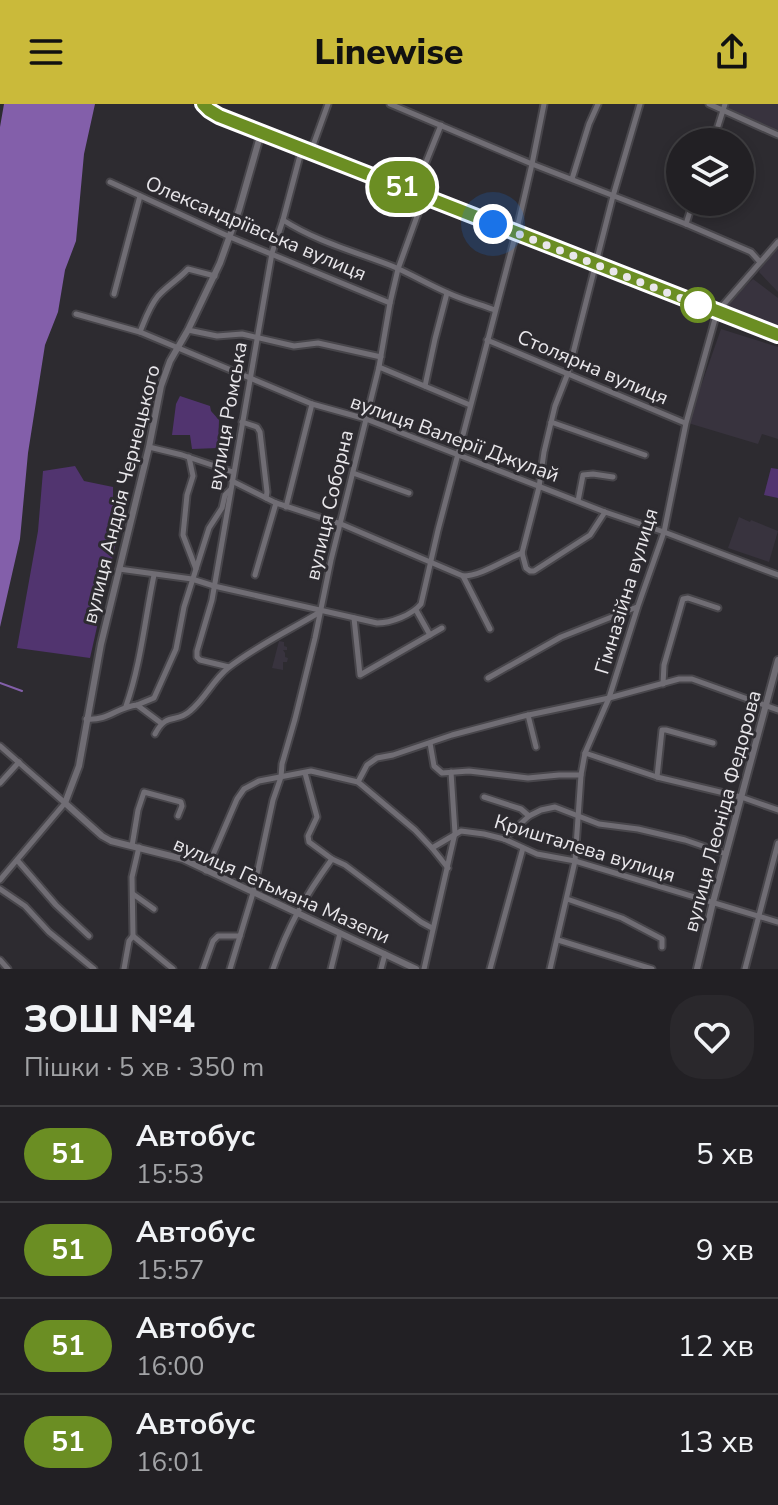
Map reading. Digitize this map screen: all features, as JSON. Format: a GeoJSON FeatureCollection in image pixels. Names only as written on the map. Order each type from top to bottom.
{"type":"FeatureCollection","features":[{"type":"Feature","properties":{"kind":"main road"},"geometry":{"type":"LineString","coordinates":[[203,104],[219,116],[261,133],[778,335]]}},
{"type":"Feature","properties":{"kind":"street","name":"вулиця Ромська"},"geometry":{"type":"LineString","coordinates":[[229,667],[197,657],[214,586],[272,253],[306,150],[328,104]]}},
{"type":"Feature","properties":{"kind":"street"},"geometry":{"type":"LineString","coordinates":[[390,104],[686,224],[751,252],[760,262]]}},
{"type":"Feature","properties":{"kind":"street"},"geometry":{"type":"LineString","coordinates":[[119,569],[192,579],[383,623],[416,610],[421,604],[516,233],[544,104]]}},
{"type":"Feature","properties":{"kind":"street"},"geometry":{"type":"LineString","coordinates":[[572,179],[598,104]]}},
{"type":"Feature","properties":{"kind":"street"},"geometry":{"type":"LineString","coordinates":[[605,512],[590,535],[534,571],[526,568],[522,553],[551,422],[568,373],[640,104]]}},
{"type":"Feature","properties":{"kind":"street"},"geometry":{"type":"LineString","coordinates":[[709,104],[724,107],[778,135]]}},
{"type":"Feature","properties":{"kind":"street"},"geometry":{"type":"LineString","coordinates":[[717,128],[724,107]]}},
{"type":"Feature","properties":{"kind":"street"},"geometry":{"type":"LineString","coordinates":[[414,192],[441,125]]}},
{"type":"Feature","properties":{"kind":"street","name":"вулиця Андрія Чернецького"},"geometry":{"type":"LineString","coordinates":[[0,880],[65,803],[79,766],[86,719],[161,386],[170,361],[215,276],[261,133]]}},
{"type":"Feature","properties":{"kind":"street","name":"Олександріївська вулиця"},"geometry":{"type":"LineString","coordinates":[[110,182],[230,237],[390,303]]}},
{"type":"Feature","properties":{"kind":"street"},"geometry":{"type":"LineString","coordinates":[[114,294],[140,196]]}},
{"type":"Feature","properties":{"kind":"street","name":"вулиця Соборна"},"geometry":{"type":"LineString","coordinates":[[230,969],[253,893],[321,611],[379,367],[398,269],[425,196]]}},
{"type":"Feature","properties":{"kind":"street"},"geometry":{"type":"LineString","coordinates":[[686,224],[689,216]]}},
{"type":"Feature","properties":{"kind":"street"},"geometry":{"type":"LineString","coordinates":[[283,220],[321,240],[495,310]]}},
{"type":"Feature","properties":{"kind":"street","name":"Гімназійна вулиця"},"geometry":{"type":"LineString","coordinates":[[550,969],[575,861],[585,753],[609,698],[664,532],[686,423],[717,312],[778,242]]}},
{"type":"Feature","properties":{"kind":"street"},"geometry":{"type":"LineString","coordinates":[[140,332],[148,311],[159,296],[188,269],[215,276]]}},
{"type":"Feature","properties":{"kind":"street"},"geometry":{"type":"LineString","coordinates":[[425,386],[447,293]]}},
{"type":"Feature","properties":{"kind":"street","name":"вулиця Валерії Джулай"},"geometry":{"type":"LineString","coordinates":[[76,314],[140,332],[312,404],[366,419],[778,575]]}},
{"type":"Feature","properties":{"kind":"street"},"geometry":{"type":"LineString","coordinates":[[188,330],[217,336],[242,334],[294,346],[318,343],[381,357]]}},
{"type":"Feature","properties":{"kind":"street","name":"Столярна вулиця"},"geometry":{"type":"LineString","coordinates":[[487,340],[686,423]]}},
{"type":"Feature","properties":{"kind":"street"},"geometry":{"type":"LineString","coordinates":[[379,367],[470,405]]}},
{"type":"Feature","properties":{"kind":"street"},"geometry":{"type":"LineString","coordinates":[[286,507],[312,404]]}},
{"type":"Feature","properties":{"kind":"street"},"geometry":{"type":"LineString","coordinates":[[242,422],[257,427],[260,432],[266,498]]}},
{"type":"Feature","properties":{"kind":"street"},"geometry":{"type":"LineString","coordinates":[[551,422],[645,455]]}},
{"type":"Feature","properties":{"kind":"street"},"geometry":{"type":"LineString","coordinates":[[149,447],[233,472]]}},
{"type":"Feature","properties":{"kind":"street"},"geometry":{"type":"LineString","coordinates":[[189,457],[193,476],[187,495],[183,535],[196,569]]}},
{"type":"Feature","properties":{"kind":"street"},"geometry":{"type":"LineString","coordinates":[[353,473],[409,493]]}},
{"type":"Feature","properties":{"kind":"street"},"geometry":{"type":"LineString","coordinates":[[578,501],[583,475],[613,477]]}},
{"type":"Feature","properties":{"kind":"street"},"geometry":{"type":"LineString","coordinates":[[232,481],[276,503],[341,524],[463,576],[479,574],[522,553]]}},
{"type":"Feature","properties":{"kind":"street"},"geometry":{"type":"LineString","coordinates":[[86,719],[106,718],[126,706],[154,698],[172,660],[192,579],[209,528],[231,489]]}},
{"type":"Feature","properties":{"kind":"street"},"geometry":{"type":"LineString","coordinates":[[255,575],[276,503]]}},
{"type":"Feature","properties":{"kind":"street"},"geometry":{"type":"LineString","coordinates":[[126,706],[134,684],[154,575]]}},
{"type":"Feature","properties":{"kind":"street"},"geometry":{"type":"LineString","coordinates":[[463,576],[490,629]]}},
{"type":"Feature","properties":{"kind":"street"},"geometry":{"type":"LineString","coordinates":[[663,684],[664,665],[683,599],[718,608]]}},
{"type":"Feature","properties":{"kind":"street"},"geometry":{"type":"LineString","coordinates":[[488,678],[561,637],[638,606]]}},
{"type":"Feature","properties":{"kind":"street"},"geometry":{"type":"LineString","coordinates":[[416,610],[430,635]]}},
{"type":"Feature","properties":{"kind":"street"},"geometry":{"type":"LineString","coordinates":[[155,734],[167,719],[184,716],[190,711],[229,667],[321,611]]}},
{"type":"Feature","properties":{"kind":"street"},"geometry":{"type":"LineString","coordinates":[[354,618],[360,675],[442,628]]}},
{"type":"Feature","properties":{"kind":"street","name":"вулиця Леоніда Федорова"},"geometry":{"type":"LineString","coordinates":[[697,969],[778,660]]}},
{"type":"Feature","properties":{"kind":"street"},"geometry":{"type":"LineString","coordinates":[[358,782],[372,761],[452,735],[679,679],[692,679],[778,710]]}},
{"type":"Feature","properties":{"kind":"street"},"geometry":{"type":"LineString","coordinates":[[137,705],[161,723]]}},
{"type":"Feature","properties":{"kind":"street"},"geometry":{"type":"LineString","coordinates":[[528,715],[536,747]]}},
{"type":"Feature","properties":{"kind":"street"},"geometry":{"type":"LineString","coordinates":[[657,777],[662,730],[713,743]]}},
{"type":"Feature","properties":{"kind":"street"},"geometry":{"type":"LineString","coordinates":[[430,743],[432,761],[436,770],[442,773],[469,771],[528,778],[581,775]]}},
{"type":"Feature","properties":{"kind":"street","name":"вулиця Гетьмана Мазепи"},"geometry":{"type":"LineString","coordinates":[[0,746],[111,841],[168,854],[416,969]]}},
{"type":"Feature","properties":{"kind":"street"},"geometry":{"type":"LineString","coordinates":[[585,753],[657,777],[741,797],[778,810]]}},
{"type":"Feature","properties":{"kind":"street"},"geometry":{"type":"LineString","coordinates":[[0,783],[19,762]]}},
{"type":"Feature","properties":{"kind":"street"},"geometry":{"type":"LineString","coordinates":[[206,871],[244,789],[259,781],[311,771],[358,782],[415,830],[448,868]]}},
{"type":"Feature","properties":{"kind":"street"},"geometry":{"type":"LineString","coordinates":[[424,969],[455,833],[451,772]]}},
{"type":"Feature","properties":{"kind":"street"},"geometry":{"type":"LineString","coordinates":[[305,773],[317,817],[308,840],[432,928]]}},
{"type":"Feature","properties":{"kind":"street"},"geometry":{"type":"LineString","coordinates":[[124,969],[129,941],[133,936],[132,877],[138,810],[144,792],[181,802],[178,816]]}},
{"type":"Feature","properties":{"kind":"street"},"geometry":{"type":"LineString","coordinates":[[484,797],[521,809],[529,816]]}},
{"type":"Feature","properties":{"kind":"street"},"geometry":{"type":"LineString","coordinates":[[504,839],[529,816],[555,807],[599,824],[685,840],[726,854]]}},
{"type":"Feature","properties":{"kind":"street","name":"Кришталева вулиця"},"geometry":{"type":"LineString","coordinates":[[455,833],[472,831],[504,839],[537,854],[575,861],[778,922]]}},
{"type":"Feature","properties":{"kind":"street"},"geometry":{"type":"LineString","coordinates":[[432,848],[455,833]]}},
{"type":"Feature","properties":{"kind":"street"},"geometry":{"type":"LineString","coordinates":[[745,969],[778,843]]}},
{"type":"Feature","properties":{"kind":"street"},"geometry":{"type":"LineString","coordinates":[[490,969],[523,848]]}},
{"type":"Feature","properties":{"kind":"street"},"geometry":{"type":"LineString","coordinates":[[273,969],[297,912],[332,859]]}},
{"type":"Feature","properties":{"kind":"street"},"geometry":{"type":"LineString","coordinates":[[17,860],[56,905],[89,936]]}},
{"type":"Feature","properties":{"kind":"street"},"geometry":{"type":"LineString","coordinates":[[0,889],[25,906],[49,932],[94,969]]}},
{"type":"Feature","properties":{"kind":"street"},"geometry":{"type":"LineString","coordinates":[[133,894],[154,909]]}},
{"type":"Feature","properties":{"kind":"street"},"geometry":{"type":"LineString","coordinates":[[567,899],[622,918],[662,939],[662,947]]}},
{"type":"Feature","properties":{"kind":"street"},"geometry":{"type":"LineString","coordinates":[[331,969],[340,933]]}},
{"type":"Feature","properties":{"kind":"street"},"geometry":{"type":"LineString","coordinates":[[133,936],[173,969]]}},
{"type":"Feature","properties":{"kind":"street"},"geometry":{"type":"LineString","coordinates":[[203,969],[213,941],[218,936],[240,936]]}},
{"type":"Feature","properties":{"kind":"street"},"geometry":{"type":"LineString","coordinates":[[557,940],[652,969]]}},
{"type":"Feature","properties":{"kind":"street"},"geometry":{"type":"LineString","coordinates":[[381,969],[385,954]]}},
{"type":"Feature","properties":{"kind":"street"},"geometry":{"type":"LineString","coordinates":[[0,960],[8,969]]}},
{"type":"Feature","properties":{"kind":"shaded area"},"geometry":{"type":"Polygon","coordinates":[[[4,104],[95,104],[84,154],[76,241],[65,270],[58,312],[45,345],[28,453],[20,539],[0,627],[0,127],[4,104]]]}},
{"type":"Feature","properties":{"kind":"shaded area"},"geometry":{"type":"Polygon","coordinates":[[[728,104],[778,104],[778,133],[726,110],[728,104]]]}},
{"type":"Feature","properties":{"kind":"shaded area"},"geometry":{"type":"Polygon","coordinates":[[[778,242],[778,292],[759,272],[766,256],[778,242]]]}},
{"type":"Feature","properties":{"kind":"shaded area"},"geometry":{"type":"Polygon","coordinates":[[[753,279],[778,298],[778,335],[717,312],[753,279]]]}},
{"type":"Feature","properties":{"kind":"shaded area"},"geometry":{"type":"Polygon","coordinates":[[[721,329],[778,347],[778,439],[762,434],[758,444],[688,423],[721,329]]]}},
{"type":"Feature","properties":{"kind":"shaded area"},"geometry":{"type":"Polygon","coordinates":[[[180,396],[210,406],[219,420],[218,448],[192,449],[190,435],[172,435],[180,396]]]}},
{"type":"Feature","properties":{"kind":"shaded area"},"geometry":{"type":"Polygon","coordinates":[[[75,466],[84,481],[113,487],[113,500],[125,502],[90,658],[17,648],[38,531],[43,471],[75,466]]]}},
{"type":"Feature","properties":{"kind":"shaded area"},"geometry":{"type":"Polygon","coordinates":[[[771,468],[778,469],[778,498],[764,495],[771,468]]]}},
{"type":"Feature","properties":{"kind":"shaded area"},"geometry":{"type":"Polygon","coordinates":[[[739,517],[778,531],[769,562],[728,548],[739,517]]]}},
{"type":"Feature","properties":{"kind":"shaded area"},"geometry":{"type":"Polygon","coordinates":[[[279,641],[287,647],[283,650],[288,658],[287,662],[283,662],[283,670],[272,668],[279,641]]]}},
{"type":"Feature","properties":{"kind":"waterway"},"geometry":{"type":"LineString","coordinates":[[0,683],[22,691]]}},
{"type":"Feature","properties":{"kind":"bus line","name":"51"},"geometry":{"type":"LineString","coordinates":[[203,104],[219,116],[778,335]]}},
{"type":"Feature","properties":{"kind":"route"},"geometry":{"type":"LineString","coordinates":[[493,224],[698,305]]}}]}
